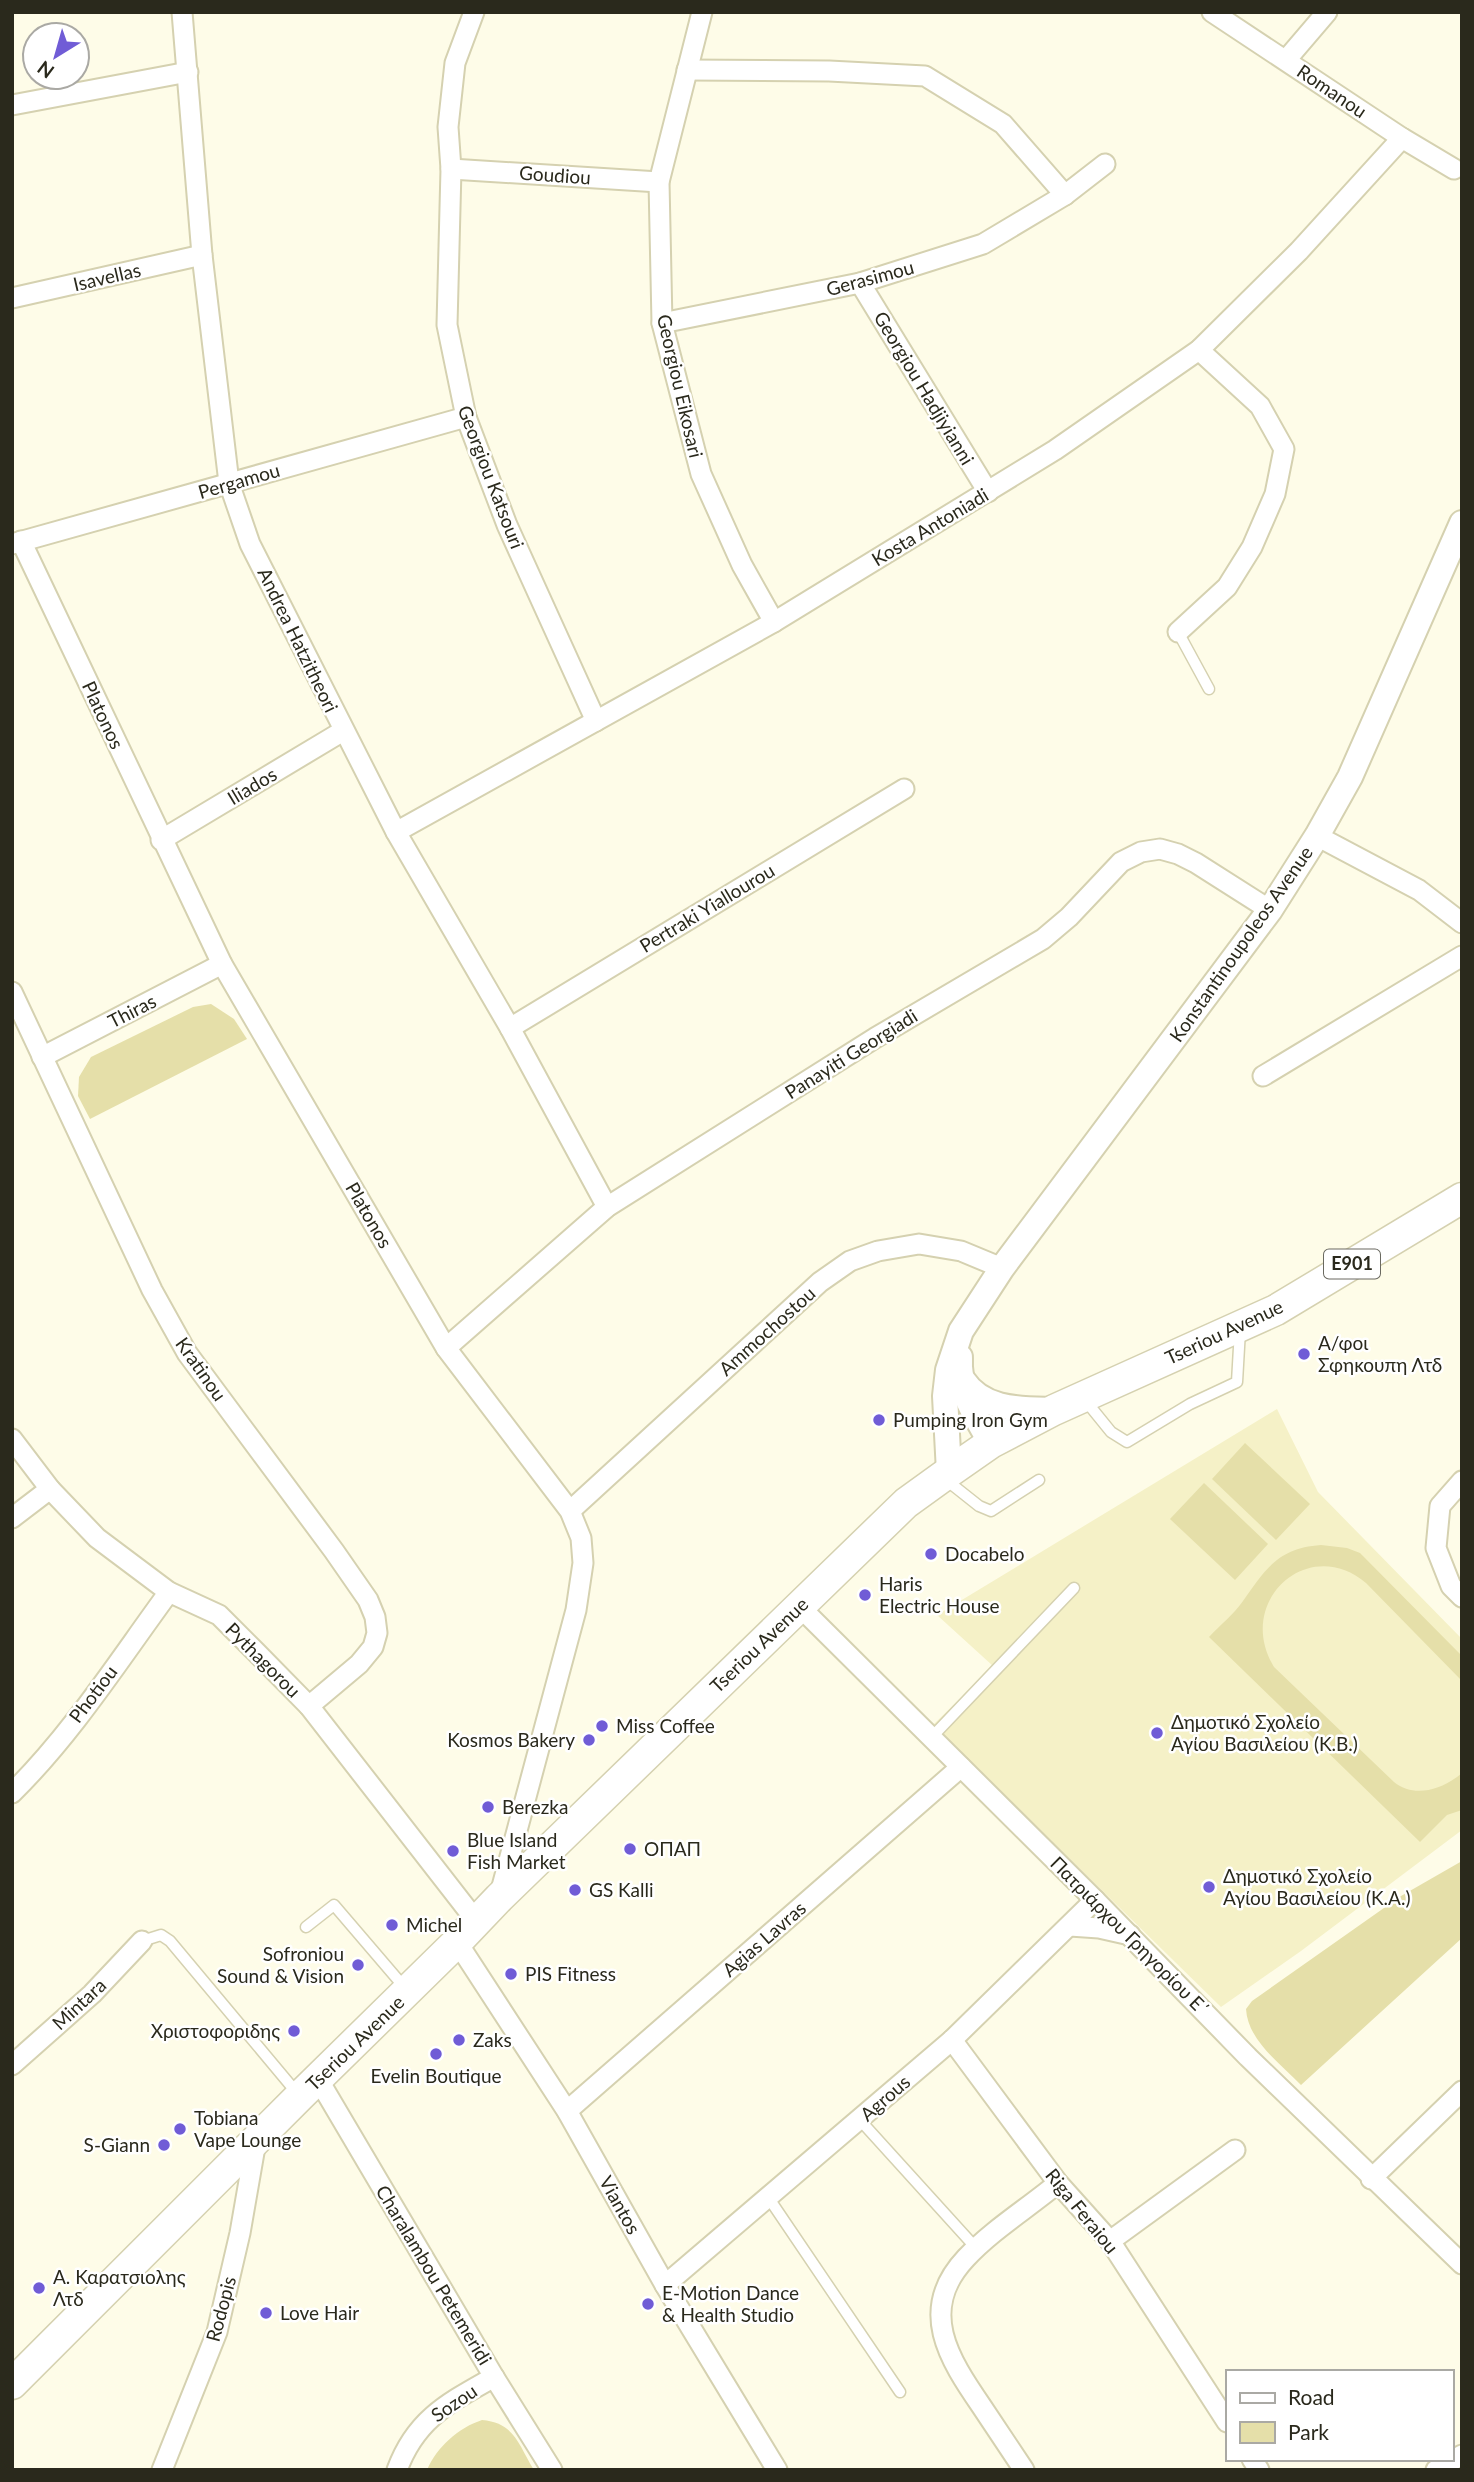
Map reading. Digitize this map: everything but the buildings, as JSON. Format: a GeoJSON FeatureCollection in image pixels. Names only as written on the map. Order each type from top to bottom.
{"type":"FeatureCollection","features":[{"type":"Feature","properties":{"kind":"main road","name":"Tseriou Avenue"},"geometry":{"type":"LineString","coordinates":[[16,2373],[906,1503],[991,1443],[1119,1379],[1276,1310],[1462,1198]]}},
{"type":"Feature","properties":{"kind":"street","name":"Andrea Hatzitheori"},"geometry":{"type":"LineString","coordinates":[[182,12],[202,255],[229,483],[250,544],[396,832],[510,1028],[607,1207]]}},
{"type":"Feature","properties":{"kind":"street","name":"Georgiou Katsouri"},"geometry":{"type":"LineString","coordinates":[[474,12],[456,63],[448,127],[451,169],[447,325],[466,418],[507,525],[596,721]]}},
{"type":"Feature","properties":{"kind":"street","name":"Georgiou Eikosari"},"geometry":{"type":"LineString","coordinates":[[702,12],[659,182],[662,323],[701,474],[742,565],[774,622]]}},
{"type":"Feature","properties":{"kind":"street","name":"Romanou"},"geometry":{"type":"LineString","coordinates":[[1212,12],[1402,138],[1454,169]]}},
{"type":"Feature","properties":{"kind":"street"},"geometry":{"type":"LineString","coordinates":[[1286,60],[1327,12]]}},
{"type":"Feature","properties":{"kind":"street"},"geometry":{"type":"LineString","coordinates":[[687,70],[829,71],[925,76],[1003,124],[1065,195]]}},
{"type":"Feature","properties":{"kind":"street"},"geometry":{"type":"LineString","coordinates":[[12,105],[188,72]]}},
{"type":"Feature","properties":{"kind":"street","name":"Kosta Antoniadi"},"geometry":{"type":"LineString","coordinates":[[396,832],[774,622],[1055,450],[1199,350],[1299,251],[1402,138]]}},
{"type":"Feature","properties":{"kind":"street","name":"Gerasimou"},"geometry":{"type":"LineString","coordinates":[[662,323],[860,283],[983,244],[1065,195],[1105,164]]}},
{"type":"Feature","properties":{"kind":"street","name":"Goudiou"},"geometry":{"type":"LineString","coordinates":[[451,169],[659,182]]}},
{"type":"Feature","properties":{"kind":"street","name":"Isavellas"},"geometry":{"type":"LineString","coordinates":[[12,298],[202,255]]}},
{"type":"Feature","properties":{"kind":"street","name":"Georgiou Hadjiyianni"},"geometry":{"type":"LineString","coordinates":[[860,283],[988,492]]}},
{"type":"Feature","properties":{"kind":"street"},"geometry":{"type":"LineString","coordinates":[[1178,632],[1227,586],[1252,547],[1275,494],[1284,449],[1260,406],[1199,350]]}},
{"type":"Feature","properties":{"kind":"street","name":"Pergamou"},"geometry":{"type":"LineString","coordinates":[[17,542],[466,418]]}},
{"type":"Feature","properties":{"kind":"street","name":"Konstantinoupoleos Avenue"},"geometry":{"type":"LineString","coordinates":[[946,1474],[945,1396],[948,1370],[961,1332],[1002,1268],[1270,910],[1317,836],[1350,777],[1462,523]]}},
{"type":"Feature","properties":{"kind":"street","name":"Platonos"},"geometry":{"type":"LineString","coordinates":[[17,542],[222,964],[446,1348],[570,1511],[581,1538],[583,1563],[576,1610],[499,1898]]}},
{"type":"Feature","properties":{"kind":"street","name":"Iliados"},"geometry":{"type":"LineString","coordinates":[[162,840],[343,731]]}},
{"type":"Feature","properties":{"kind":"street","name":"Pertraki Yiallourou"},"geometry":{"type":"LineString","coordinates":[[510,1028],[904,789]]}},
{"type":"Feature","properties":{"kind":"street"},"geometry":{"type":"LineString","coordinates":[[1317,836],[1419,890],[1462,923]]}},
{"type":"Feature","properties":{"kind":"street","name":"Panayiti Georgiadi"},"geometry":{"type":"LineString","coordinates":[[446,1348],[607,1207],[875,1038],[1043,939],[1069,917],[1121,862],[1141,852],[1160,849],[1178,854],[1270,910]]}},
{"type":"Feature","properties":{"kind":"street"},"geometry":{"type":"LineString","coordinates":[[1263,1076],[1462,956]]}},
{"type":"Feature","properties":{"kind":"street","name":"Thiras"},"geometry":{"type":"LineString","coordinates":[[42,1057],[222,964]]}},
{"type":"Feature","properties":{"kind":"street","name":"Kratinou"},"geometry":{"type":"LineString","coordinates":[[12,992],[152,1290],[187,1353],[368,1600],[375,1617],[377,1633],[373,1647],[359,1664],[309,1706]]}},
{"type":"Feature","properties":{"kind":"street","name":"Ammochostou"},"geometry":{"type":"LineString","coordinates":[[570,1511],[820,1282],[850,1261],[878,1251],[919,1244],[961,1251],[1002,1268]]}},
{"type":"Feature","properties":{"kind":"street"},"geometry":{"type":"LineString","coordinates":[[961,1332],[961,1377],[968,1403],[991,1443]]}},
{"type":"Feature","properties":{"kind":"street"},"geometry":{"type":"LineString","coordinates":[[961,1377],[973,1391],[994,1403],[1006,1407],[1054,1410]]}},
{"type":"Feature","properties":{"kind":"street","name":"Pythagorou"},"geometry":{"type":"LineString","coordinates":[[12,1439],[50,1489],[97,1538],[169,1592],[219,1615],[309,1706],[467,1932]]}},
{"type":"Feature","properties":{"kind":"street"},"geometry":{"type":"LineString","coordinates":[[1462,1481],[1440,1506],[1436,1548],[1451,1586],[1462,1597]]}},
{"type":"Feature","properties":{"kind":"street"},"geometry":{"type":"LineString","coordinates":[[12,1518],[50,1489]]}},
{"type":"Feature","properties":{"kind":"street","name":"Photiou"},"geometry":{"type":"LineString","coordinates":[[12,1793],[30,1775],[86,1704],[169,1592]]}},
{"type":"Feature","properties":{"kind":"street","name":"Πατριάρχου Γρηγορίου Ε΄"},"geometry":{"type":"LineString","coordinates":[[799,1606],[1371,2179],[1462,2264]]}},
{"type":"Feature","properties":{"kind":"street","name":"Agias Lavras"},"geometry":{"type":"LineString","coordinates":[[567,2111],[961,1767]]}},
{"type":"Feature","properties":{"kind":"street","name":"Agrous"},"geometry":{"type":"LineString","coordinates":[[665,2285],[952,2040],[1095,1900]]}},
{"type":"Feature","properties":{"kind":"street"},"geometry":{"type":"LineString","coordinates":[[1070,1926],[1099,1928],[1129,1935]]}},
{"type":"Feature","properties":{"kind":"street","name":"Viantos"},"geometry":{"type":"LineString","coordinates":[[467,1932],[665,2285],[778,2470]]}},
{"type":"Feature","properties":{"kind":"street","name":"Mintara"},"geometry":{"type":"LineString","coordinates":[[12,2065],[92,1994],[142,1941]]}},
{"type":"Feature","properties":{"kind":"street","name":"Riga Feraiou"},"geometry":{"type":"LineString","coordinates":[[952,2040],[1058,2183],[1110,2241],[1226,2420]]}},
{"type":"Feature","properties":{"kind":"street","name":"Charalambou Petemeridi"},"geometry":{"type":"LineString","coordinates":[[309,2088],[552,2470]]}},
{"type":"Feature","properties":{"kind":"street"},"geometry":{"type":"LineString","coordinates":[[1371,2179],[1462,2091]]}},
{"type":"Feature","properties":{"kind":"street","name":"Rodopis"},"geometry":{"type":"LineString","coordinates":[[162,2470],[217,2332],[240,2233],[256,2141]]}},
{"type":"Feature","properties":{"kind":"street"},"geometry":{"type":"LineString","coordinates":[[1110,2241],[1235,2150]]}},
{"type":"Feature","properties":{"kind":"street"},"geometry":{"type":"LineString","coordinates":[[1024,2470],[962,2378],[949,2354],[940,2329],[940,2304],[949,2283],[964,2260],[1058,2183]]}},
{"type":"Feature","properties":{"kind":"street","name":"Sozou"},"geometry":{"type":"LineString","coordinates":[[397,2470],[407,2447],[421,2427],[441,2407],[494,2377]]}},
{"type":"Feature","properties":{"kind":"street"},"geometry":{"type":"LineString","coordinates":[[1436,2470],[1452,2461]]}},
{"type":"Feature","properties":{"kind":"lane"},"geometry":{"type":"LineString","coordinates":[[1178,632],[1209,689]]}},
{"type":"Feature","properties":{"kind":"lane"},"geometry":{"type":"LineString","coordinates":[[1082,1397],[1111,1432],[1127,1442],[1190,1404],[1237,1382],[1240,1326]]}},
{"type":"Feature","properties":{"kind":"lane"},"geometry":{"type":"LineString","coordinates":[[946,1474],[978,1506],[991,1511],[1039,1480]]}},
{"type":"Feature","properties":{"kind":"lane"},"geometry":{"type":"LineString","coordinates":[[931,1738],[1074,1588]]}},
{"type":"Feature","properties":{"kind":"lane"},"geometry":{"type":"LineString","coordinates":[[306,1927],[334,1905],[408,1991]]}},
{"type":"Feature","properties":{"kind":"lane"},"geometry":{"type":"LineString","coordinates":[[142,1941],[161,1935],[170,1941],[309,2088]]}},
{"type":"Feature","properties":{"kind":"lane"},"geometry":{"type":"LineString","coordinates":[[859,2119],[976,2248]]}},
{"type":"Feature","properties":{"kind":"lane"},"geometry":{"type":"LineString","coordinates":[[768,2197],[900,2392]]}},
{"type":"Feature","properties":{"kind":"shaded area"},"geometry":{"type":"Polygon","coordinates":[[[1277,1409],[1318,1492],[1462,1639],[1462,1830],[1301,1951],[1221,2007],[933,1725],[993,1666],[937,1615],[1277,1409]]]}},
{"type":"Feature","properties":{"kind":"green space"},"geometry":{"type":"Polygon","coordinates":[[[211,1004],[234,1019],[247,1039],[90,1119],[78,1096],[79,1077],[91,1057],[193,1007],[211,1004]]]}},
{"type":"Feature","properties":{"kind":"green space"},"geometry":{"type":"Polygon","coordinates":[[[1245,1443],[1310,1504],[1276,1540],[1212,1479],[1245,1443]]]}},
{"type":"Feature","properties":{"kind":"green space"},"geometry":{"type":"Polygon","coordinates":[[[1204,1483],[1268,1544],[1235,1580],[1170,1519],[1204,1483]]]}},
{"type":"Feature","properties":{"kind":"green space"},"geometry":{"type":"Polygon","coordinates":[[[1321,1545],[1347,1548],[1360,1553],[1462,1656],[1462,1681],[1366,1583],[1344,1570],[1322,1566],[1301,1571],[1284,1582],[1271,1598],[1263,1619],[1264,1642],[1274,1667],[1394,1782],[1411,1790],[1429,1790],[1446,1784],[1462,1773],[1462,1810],[1447,1815],[1420,1842],[1209,1637],[1274,1562],[1294,1551],[1321,1545]]]}},
{"type":"Feature","properties":{"kind":"green space"},"geometry":{"type":"Polygon","coordinates":[[[1462,1861],[1462,1938],[1301,2085],[1259,2041],[1252,2031],[1246,2009],[1252,2001],[1401,1896],[1462,1861]]]}},
{"type":"Feature","properties":{"kind":"green space"},"geometry":{"type":"Polygon","coordinates":[[[482,2420],[502,2425],[509,2430],[534,2470],[427,2470],[449,2439],[482,2420]]]}},
{"type":"Feature","properties":{"kind":"place","name":"Α/φοι Σφηκουπη Λτδ"},"geometry":{"type":"Point","coordinates":[1304,1354]}},
{"type":"Feature","properties":{"kind":"place","name":"Pumping Iron Gym"},"geometry":{"type":"Point","coordinates":[879,1420]}},
{"type":"Feature","properties":{"kind":"place","name":"Docabelo"},"geometry":{"type":"Point","coordinates":[931,1554]}},
{"type":"Feature","properties":{"kind":"place","name":"Haris Electric House"},"geometry":{"type":"Point","coordinates":[865,1595]}},
{"type":"Feature","properties":{"kind":"place","name":"Miss Coffee"},"geometry":{"type":"Point","coordinates":[602,1726]}},
{"type":"Feature","properties":{"kind":"place","name":"Δημοτικό Σχολείο Αγίου Βασιλείου (Κ.Β.)"},"geometry":{"type":"Point","coordinates":[1157,1733]}},
{"type":"Feature","properties":{"kind":"place","name":"Kosmos Bakery"},"geometry":{"type":"Point","coordinates":[589,1740]}},
{"type":"Feature","properties":{"kind":"place","name":"Berezka"},"geometry":{"type":"Point","coordinates":[488,1807]}},
{"type":"Feature","properties":{"kind":"place","name":"ΟΠΑΠ"},"geometry":{"type":"Point","coordinates":[630,1849]}},
{"type":"Feature","properties":{"kind":"place","name":"Blue Island Fish Market"},"geometry":{"type":"Point","coordinates":[453,1851]}},
{"type":"Feature","properties":{"kind":"place","name":"Δημοτικό Σχολείο Αγίου Βασιλείου (Κ.Α.)"},"geometry":{"type":"Point","coordinates":[1209,1887]}},
{"type":"Feature","properties":{"kind":"place","name":"GS Kalli"},"geometry":{"type":"Point","coordinates":[575,1890]}},
{"type":"Feature","properties":{"kind":"place","name":"Michel"},"geometry":{"type":"Point","coordinates":[392,1925]}},
{"type":"Feature","properties":{"kind":"place","name":"Sofroniou Sound & Vision"},"geometry":{"type":"Point","coordinates":[358,1965]}},
{"type":"Feature","properties":{"kind":"place","name":"PIS Fitness"},"geometry":{"type":"Point","coordinates":[511,1974]}},
{"type":"Feature","properties":{"kind":"place","name":"Χριστοφοριδης"},"geometry":{"type":"Point","coordinates":[294,2031]}},
{"type":"Feature","properties":{"kind":"place","name":"Zaks"},"geometry":{"type":"Point","coordinates":[459,2040]}},
{"type":"Feature","properties":{"kind":"place","name":"Evelin Boutique"},"geometry":{"type":"Point","coordinates":[436,2054]}},
{"type":"Feature","properties":{"kind":"place","name":"Tobiana Vape Lounge"},"geometry":{"type":"Point","coordinates":[180,2129]}},
{"type":"Feature","properties":{"kind":"place","name":"S-Giann"},"geometry":{"type":"Point","coordinates":[164,2145]}},
{"type":"Feature","properties":{"kind":"place","name":"Α. Καρατσιολης Λτδ"},"geometry":{"type":"Point","coordinates":[39,2288]}},
{"type":"Feature","properties":{"kind":"place","name":"E-Motion Dance & Health Studio"},"geometry":{"type":"Point","coordinates":[648,2304]}},
{"type":"Feature","properties":{"kind":"place","name":"Love Hair"},"geometry":{"type":"Point","coordinates":[266,2313]}}]}
